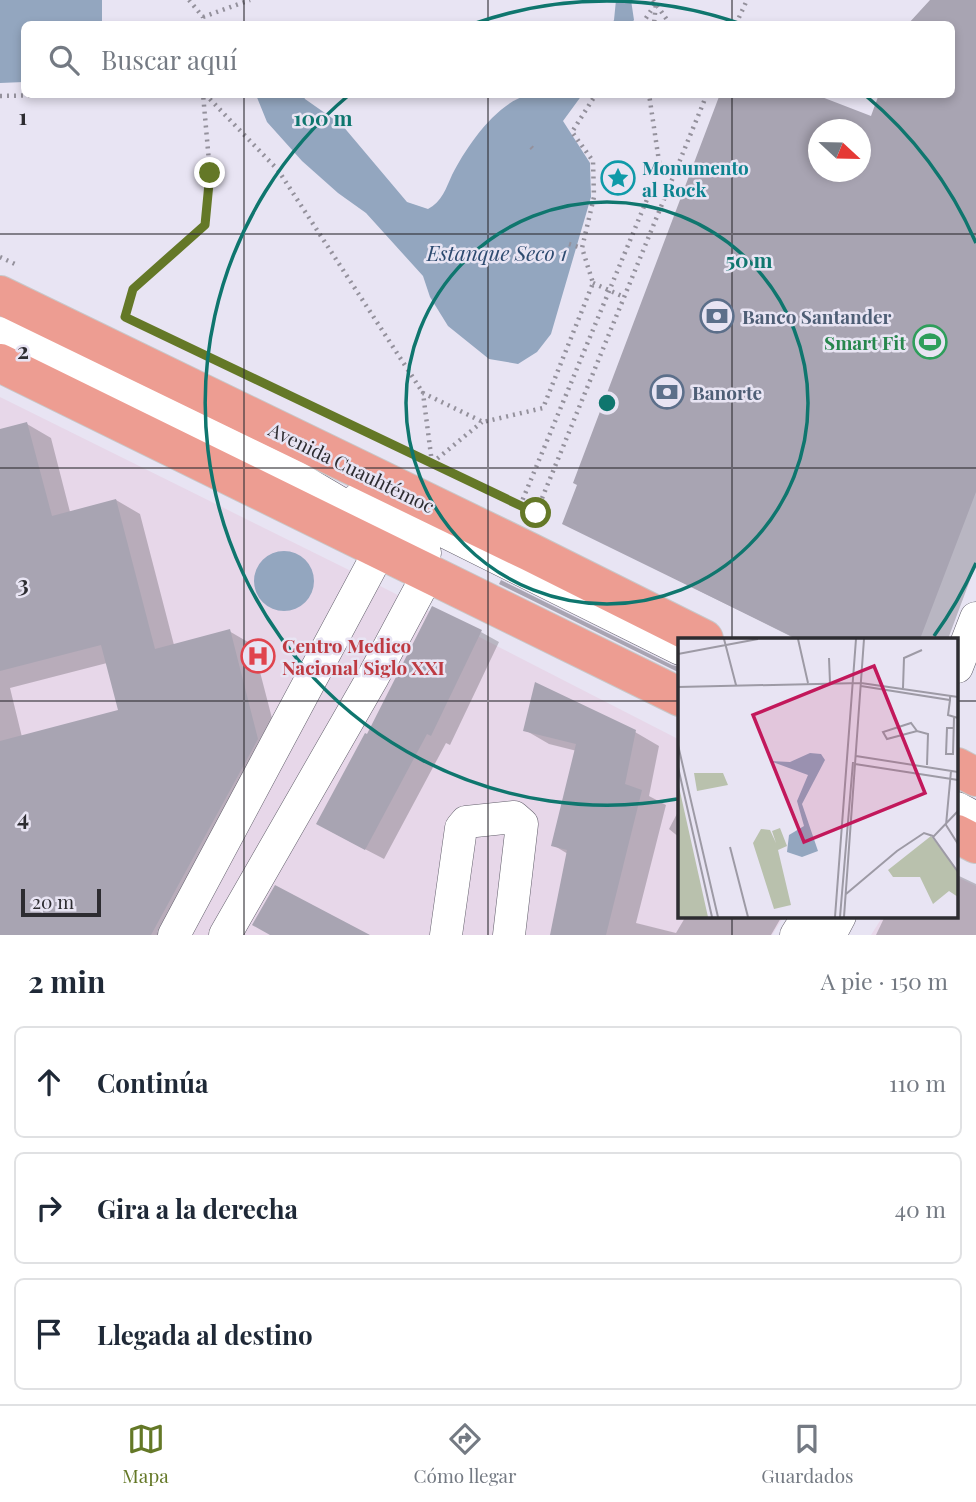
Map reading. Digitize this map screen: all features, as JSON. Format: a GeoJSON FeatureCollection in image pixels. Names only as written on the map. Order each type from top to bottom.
{"type":"FeatureCollection","features":[{"type":"Feature","properties":{"kind":"main road","name":"Avenida Cuauhtémoc"},"geometry":{"type":"LineString","coordinates":[[13,282],[530,552],[702,638]]}},
{"type":"Feature","properties":{"kind":"main road"},"geometry":{"type":"LineString","coordinates":[[0,363],[678,697]]}},
{"type":"Feature","properties":{"kind":"main road"},"geometry":{"type":"LineString","coordinates":[[958,768],[976,777]]}},
{"type":"Feature","properties":{"kind":"main road"},"geometry":{"type":"LineString","coordinates":[[958,835],[976,844]]}},
{"type":"Feature","properties":{"kind":"street"},"geometry":{"type":"LineString","coordinates":[[0,333],[296,477],[416,548],[678,680]]}},
{"type":"Feature","properties":{"kind":"street"},"geometry":{"type":"LineString","coordinates":[[296,477],[427,523],[678,648]]}},
{"type":"Feature","properties":{"kind":"street"},"geometry":{"type":"LineString","coordinates":[[174,935],[380,550]]}},
{"type":"Feature","properties":{"kind":"street"},"geometry":{"type":"LineString","coordinates":[[225,935],[428,574]]}},
{"type":"Feature","properties":{"kind":"street"},"geometry":{"type":"LineString","coordinates":[[958,664],[976,618]]}},
{"type":"Feature","properties":{"kind":"street"},"geometry":{"type":"LineString","coordinates":[[315,669],[363,692]]}},
{"type":"Feature","properties":{"kind":"street"},"geometry":{"type":"LineString","coordinates":[[958,809],[976,818]]}},
{"type":"Feature","properties":{"kind":"street"},"geometry":{"type":"LineString","coordinates":[[446,935],[461,828],[466,822],[514,817],[522,824],[509,935]]}},
{"type":"Feature","properties":{"kind":"street"},"geometry":{"type":"LineString","coordinates":[[796,935],[806,918]]}},
{"type":"Feature","properties":{"kind":"street"},"geometry":{"type":"LineString","coordinates":[[830,935],[839,918]]}},
{"type":"Feature","properties":{"kind":"path"},"geometry":{"type":"LineString","coordinates":[[189,0],[202,17],[202,21]]}},
{"type":"Feature","properties":{"kind":"path"},"geometry":{"type":"LineString","coordinates":[[202,17],[250,0]]}},
{"type":"Feature","properties":{"kind":"path"},"geometry":{"type":"LineString","coordinates":[[737,21],[747,0]]}},
{"type":"Feature","properties":{"kind":"path"},"geometry":{"type":"LineString","coordinates":[[644,21],[654,1]]}},
{"type":"Feature","properties":{"kind":"path"},"geometry":{"type":"LineString","coordinates":[[654,1],[654,21]]}},
{"type":"Feature","properties":{"kind":"path"},"geometry":{"type":"LineString","coordinates":[[654,1],[668,21]]}},
{"type":"Feature","properties":{"kind":"path"},"geometry":{"type":"LineString","coordinates":[[0,96],[21,96]]}},
{"type":"Feature","properties":{"kind":"path"},"geometry":{"type":"LineString","coordinates":[[125,317],[133,289],[205,225],[210,173],[204,98]]}},
{"type":"Feature","properties":{"kind":"path"},"geometry":{"type":"LineString","coordinates":[[208,98],[278,170],[423,393],[432,463]]}},
{"type":"Feature","properties":{"kind":"path"},"geometry":{"type":"LineString","coordinates":[[432,463],[483,422],[544,408],[593,283],[582,247],[594,197],[593,161],[572,132],[593,98]]}},
{"type":"Feature","properties":{"kind":"path"},"geometry":{"type":"LineString","coordinates":[[520,506],[660,168],[650,98]]}},
{"type":"Feature","properties":{"kind":"path"},"geometry":{"type":"LineString","coordinates":[[174,340],[536,513],[705,98]]}},
{"type":"Feature","properties":{"kind":"path"},"geometry":{"type":"LineString","coordinates":[[569,244],[582,247]]}},
{"type":"Feature","properties":{"kind":"path"},"geometry":{"type":"LineString","coordinates":[[0,257],[13,282]]}},
{"type":"Feature","properties":{"kind":"path"},"geometry":{"type":"LineString","coordinates":[[593,283],[624,296]]}},
{"type":"Feature","properties":{"kind":"path"},"geometry":{"type":"LineString","coordinates":[[113,311],[137,323]]}},
{"type":"Feature","properties":{"kind":"path"},"geometry":{"type":"LineString","coordinates":[[423,393],[483,422]]}},
{"type":"Feature","properties":{"kind":"shaded area","name":"Centro Medico Nacional Siglo XXI"},"geometry":{"type":"Polygon","coordinates":[[[0,397],[351,571],[678,739],[678,918],[783,918],[772,935],[0,935],[0,397]]]}},
{"type":"Feature","properties":{"kind":"shaded area"},"geometry":{"type":"Polygon","coordinates":[[[958,877],[976,886],[976,935],[871,935],[882,918],[958,918],[958,877]]]}},
{"type":"Feature","properties":{"kind":"water"},"geometry":{"type":"Polygon","coordinates":[[[0,0],[102,0],[102,21],[21,21],[21,82],[0,83],[0,0]]]}},
{"type":"Feature","properties":{"kind":"water"},"geometry":{"type":"Polygon","coordinates":[[[616,0],[631,0],[633,21],[614,20],[616,0]]]}},
{"type":"Feature","properties":{"kind":"water","name":"Estanque Seco 1"},"geometry":{"type":"Polygon","coordinates":[[[257,98],[304,98],[342,125],[407,202],[428,209],[440,199],[474,139],[505,107],[521,98],[580,98],[563,121],[590,163],[591,197],[551,334],[537,352],[518,364],[489,359],[448,326],[430,297],[423,276],[366,213],[338,193],[302,161],[267,122],[257,98]]]}},
{"type":"Feature","properties":{"kind":"water"},"geometry":{"type":"Polygon","coordinates":[[[284,551],[301,556],[309,564],[314,581],[309,598],[301,606],[284,611],[267,606],[259,598],[254,581],[259,564],[267,556],[284,551]]]}},
{"type":"Feature","properties":{"kind":"building"},"geometry":{"type":"Polygon","coordinates":[[[930,0],[976,0],[976,492],[920,638],[795,638],[562,524],[577,485],[573,483],[718,98],[824,98],[871,116],[878,98],[955,98],[955,21],[911,21],[930,0]]]}},
{"type":"Feature","properties":{"kind":"building"},"geometry":{"type":"Polygon","coordinates":[[[27,422],[52,516],[116,499],[155,649],[230,629],[258,739],[151,935],[0,935],[0,741],[118,710],[101,645],[0,671],[0,429],[27,422]]]}},
{"type":"Feature","properties":{"kind":"building"},"geometry":{"type":"Polygon","coordinates":[[[501,580],[678,666],[678,672],[499,584],[501,580]]]}},
{"type":"Feature","properties":{"kind":"building"},"geometry":{"type":"Polygon","coordinates":[[[432,606],[482,630],[431,736],[427,734],[365,850],[316,824],[365,733],[367,734],[432,606]]]}},
{"type":"Feature","properties":{"kind":"building"},"geometry":{"type":"Polygon","coordinates":[[[535,682],[636,730],[625,784],[642,790],[606,935],[550,935],[567,850],[551,846],[576,744],[523,731],[535,682]]]}},
{"type":"Feature","properties":{"kind":"building"},"geometry":{"type":"Polygon","coordinates":[[[275,885],[370,935],[270,935],[252,925],[275,885]]]}},
{"type":"Feature","properties":{"kind":"place","name":"Monumento al Rock"},"geometry":{"type":"Point","coordinates":[618,178]}},
{"type":"Feature","properties":{"kind":"place","name":"Banco Santander"},"geometry":{"type":"Point","coordinates":[717,316]}},
{"type":"Feature","properties":{"kind":"place","name":"Smart Fit"},"geometry":{"type":"Point","coordinates":[930,342]}},
{"type":"Feature","properties":{"kind":"place","name":"Banorte"},"geometry":{"type":"Point","coordinates":[667,392]}},
{"type":"Feature","properties":{"kind":"place","name":"Centro Medico Nacional Siglo XXI"},"geometry":{"type":"Point","coordinates":[258,656]}},
{"type":"Feature","properties":{"kind":"route"},"geometry":{"type":"LineString","coordinates":[[210,173],[205,225],[133,289],[125,317],[536,513]]}}]}
